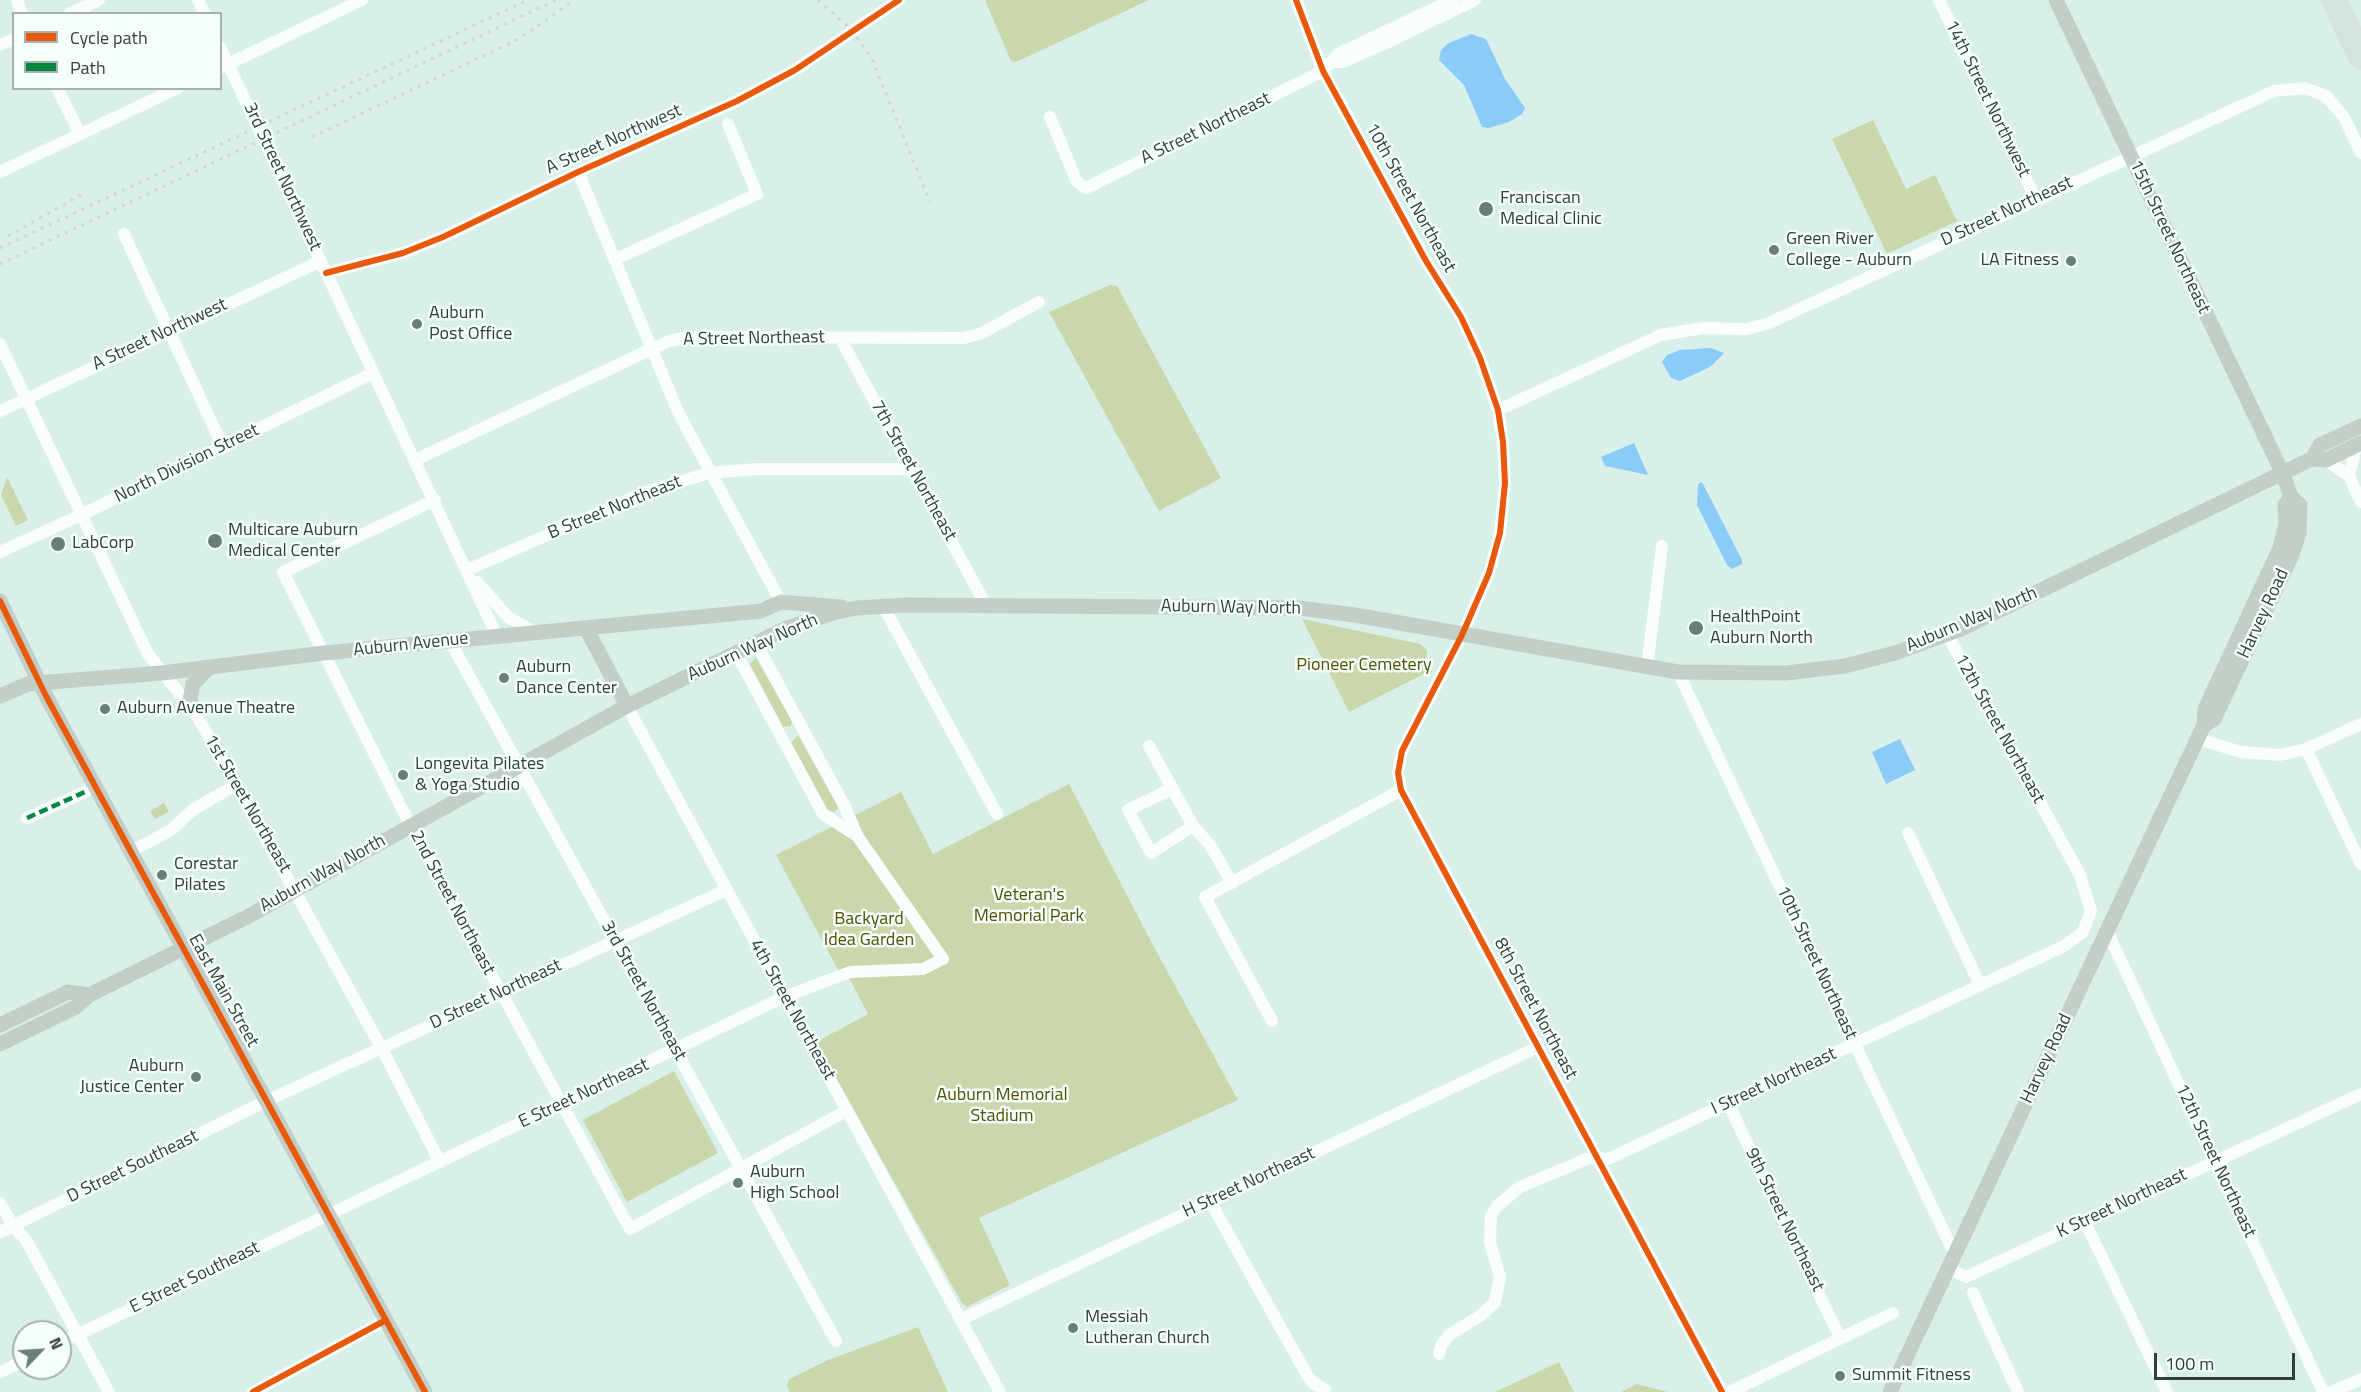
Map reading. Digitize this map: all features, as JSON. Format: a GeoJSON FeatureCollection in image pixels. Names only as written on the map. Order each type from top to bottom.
{"type":"FeatureCollection","features":[{"type":"Feature","properties":{"kind":"main road","name":"15th Street Northeast"},"geometry":{"type":"LineString","coordinates":[[2055,0],[2283,474]]}},
{"type":"Feature","properties":{"kind":"main road","name":"Auburn Way North"},"geometry":{"type":"LineString","coordinates":[[2319,460],[2320,445],[2361,426]]}},
{"type":"Feature","properties":{"kind":"main road","name":"Auburn Way North"},"geometry":{"type":"LineString","coordinates":[[89,995],[183,950],[295,890],[627,706],[756,643],[810,620],[857,608],[986,605],[1306,609],[1678,672],[1786,673],[1845,666],[1895,653],[1947,634],[2283,474],[2359,445]]}},
{"type":"Feature","properties":{"kind":"main road","name":"Harvey Road"},"geometry":{"type":"LineString","coordinates":[[2201,732],[2214,719],[2254,638],[2297,542],[2300,505],[2291,497],[2283,474]]}},
{"type":"Feature","properties":{"kind":"main road","name":"Harvey Road"},"geometry":{"type":"LineString","coordinates":[[1890,1392],[2201,732],[2205,709],[2285,535],[2285,505],[2291,497]]}},
{"type":"Feature","properties":{"kind":"main road"},"geometry":{"type":"LineString","coordinates":[[2254,638],[2253,626],[2265,598],[2259,594]]}},
{"type":"Feature","properties":{"kind":"main road","name":"East Main Street"},"geometry":{"type":"LineString","coordinates":[[0,601],[39,683],[425,1392]]}},
{"type":"Feature","properties":{"kind":"main road"},"geometry":{"type":"LineString","coordinates":[[781,602],[857,608]]}},
{"type":"Feature","properties":{"kind":"main road","name":"Auburn Avenue"},"geometry":{"type":"LineString","coordinates":[[0,696],[28,684],[162,673],[324,653],[762,610],[781,602]]}},
{"type":"Feature","properties":{"kind":"main road","name":"4th Street Northeast"},"geometry":{"type":"LineString","coordinates":[[586,628],[627,706]]}},
{"type":"Feature","properties":{"kind":"main road"},"geometry":{"type":"LineString","coordinates":[[189,706],[193,684],[209,667]]}},
{"type":"Feature","properties":{"kind":"main road"},"geometry":{"type":"LineString","coordinates":[[0,1024],[68,992],[89,995]]}},
{"type":"Feature","properties":{"kind":"main road"},"geometry":{"type":"LineString","coordinates":[[0,1044],[76,1007],[89,995]]}},
{"type":"Feature","properties":{"kind":"street"},"geometry":{"type":"LineString","coordinates":[[73,12],[99,0]]}},
{"type":"Feature","properties":{"kind":"street"},"geometry":{"type":"LineString","coordinates":[[225,67],[362,0]]}},
{"type":"Feature","properties":{"kind":"street","name":"A Street Northwest"},"geometry":{"type":"LineString","coordinates":[[326,273],[403,253],[443,237],[578,172],[760,90],[898,0]]}},
{"type":"Feature","properties":{"kind":"street","name":"10th Street Northeast"},"geometry":{"type":"LineString","coordinates":[[1296,0],[1426,261],[1461,317],[1480,358],[1498,410]]}},
{"type":"Feature","properties":{"kind":"street","name":"A Street Northeast"},"geometry":{"type":"LineString","coordinates":[[1328,67],[1338,54],[1452,0]]}},
{"type":"Feature","properties":{"kind":"street","name":"A Street Northeast"},"geometry":{"type":"LineString","coordinates":[[1050,117],[1077,182],[1086,188],[1328,67],[1384,44],[1475,0]]}},
{"type":"Feature","properties":{"kind":"street","name":"14th Street Northwest"},"geometry":{"type":"LineString","coordinates":[[1939,0],[2036,199]]}},
{"type":"Feature","properties":{"kind":"street","name":"3rd Street Northwest"},"geometry":{"type":"LineString","coordinates":[[225,67],[321,261],[373,373]]}},
{"type":"Feature","properties":{"kind":"street","name":"D Street Northeast"},"geometry":{"type":"LineString","coordinates":[[1498,410],[1661,335],[1704,328],[1747,329],[1769,323],[2130,154],[2269,92],[2290,87],[2316,91],[2326,96],[2340,111],[2361,153]]}},
{"type":"Feature","properties":{"kind":"street"},"geometry":{"type":"LineString","coordinates":[[58,90],[80,134]]}},
{"type":"Feature","properties":{"kind":"street"},"geometry":{"type":"LineString","coordinates":[[0,172],[174,90]]}},
{"type":"Feature","properties":{"kind":"street"},"geometry":{"type":"LineString","coordinates":[[616,259],[757,194],[728,124]]}},
{"type":"Feature","properties":{"kind":"street"},"geometry":{"type":"LineString","coordinates":[[578,172],[679,414],[781,602]]}},
{"type":"Feature","properties":{"kind":"street"},"geometry":{"type":"LineString","coordinates":[[124,234],[223,447]]}},
{"type":"Feature","properties":{"kind":"street","name":"A Street Northwest"},"geometry":{"type":"LineString","coordinates":[[0,411],[321,261]]}},
{"type":"Feature","properties":{"kind":"street","name":"A Street Northeast"},"geometry":{"type":"LineString","coordinates":[[416,460],[669,340],[690,337],[964,338],[982,333],[1039,302]]}},
{"type":"Feature","properties":{"kind":"street","name":"7th Street Northeast"},"geometry":{"type":"LineString","coordinates":[[840,338],[986,605]]}},
{"type":"Feature","properties":{"kind":"street","name":"1st Street Northeast"},"geometry":{"type":"LineString","coordinates":[[0,344],[148,654],[189,706],[236,785],[382,1049],[440,1162]]}},
{"type":"Feature","properties":{"kind":"street"},"geometry":{"type":"LineString","coordinates":[[373,373],[435,500],[497,636]]}},
{"type":"Feature","properties":{"kind":"street","name":"North Division Street"},"geometry":{"type":"LineString","coordinates":[[0,552],[81,516],[373,373]]}},
{"type":"Feature","properties":{"kind":"street"},"geometry":{"type":"LineString","coordinates":[[1462,635],[1489,573],[1500,533],[1505,472],[1498,410]]}},
{"type":"Feature","properties":{"kind":"street"},"geometry":{"type":"LineString","coordinates":[[2349,476],[2359,445]]}},
{"type":"Feature","properties":{"kind":"street"},"geometry":{"type":"LineString","coordinates":[[2319,460],[2349,476],[2361,502]]}},
{"type":"Feature","properties":{"kind":"street","name":"B Street Northeast"},"geometry":{"type":"LineString","coordinates":[[467,570],[636,496],[710,473],[757,469],[912,470]]}},
{"type":"Feature","properties":{"kind":"street","name":"2nd Street Northeast"},"geometry":{"type":"LineString","coordinates":[[435,500],[283,572],[410,825],[630,1229],[741,1168]]}},
{"type":"Feature","properties":{"kind":"street"},"geometry":{"type":"LineString","coordinates":[[1647,667],[1662,546]]}},
{"type":"Feature","properties":{"kind":"street"},"geometry":{"type":"LineString","coordinates":[[467,570],[508,617],[536,633]]}},
{"type":"Feature","properties":{"kind":"street"},"geometry":{"type":"LineString","coordinates":[[883,606],[997,814]]}},
{"type":"Feature","properties":{"kind":"street","name":"12th Street Northeast"},"geometry":{"type":"LineString","coordinates":[[1947,634],[2080,875],[2089,901],[2088,922]]}},
{"type":"Feature","properties":{"kind":"street","name":"8th Street Northeast"},"geometry":{"type":"LineString","coordinates":[[1462,635],[1402,751],[1398,773],[1401,790],[1722,1392]]}},
{"type":"Feature","properties":{"kind":"street","name":"3rd Street Northeast"},"geometry":{"type":"LineString","coordinates":[[450,641],[836,1341]]}},
{"type":"Feature","properties":{"kind":"street"},"geometry":{"type":"LineString","coordinates":[[756,643],[843,803],[858,837]]}},
{"type":"Feature","properties":{"kind":"street"},"geometry":{"type":"LineString","coordinates":[[736,653],[823,814],[858,837]]}},
{"type":"Feature","properties":{"kind":"street","name":"10th Street Northeast"},"geometry":{"type":"LineString","coordinates":[[1678,672],[1855,1044],[1952,1262]]}},
{"type":"Feature","properties":{"kind":"street","name":"4th Street Northeast"},"geometry":{"type":"LineString","coordinates":[[627,706],[1000,1392]]}},
{"type":"Feature","properties":{"kind":"street"},"geometry":{"type":"LineString","coordinates":[[2201,732],[2251,754],[2280,755],[2306,749],[2361,724]]}},
{"type":"Feature","properties":{"kind":"street"},"geometry":{"type":"LineString","coordinates":[[780,736],[801,725]]}},
{"type":"Feature","properties":{"kind":"street"},"geometry":{"type":"LineString","coordinates":[[1149,746],[1192,826],[1210,845],[1232,883]]}},
{"type":"Feature","properties":{"kind":"street"},"geometry":{"type":"LineString","coordinates":[[2306,749],[2361,864]]}},
{"type":"Feature","properties":{"kind":"street"},"geometry":{"type":"LineString","coordinates":[[130,852],[171,830],[194,809],[236,785]]}},
{"type":"Feature","properties":{"kind":"street"},"geometry":{"type":"LineString","coordinates":[[1172,789],[1128,810],[1151,853],[1192,826]]}},
{"type":"Feature","properties":{"kind":"street"},"geometry":{"type":"LineString","coordinates":[[1272,1021],[1204,897],[1401,790]]}},
{"type":"Feature","properties":{"kind":"street"},"geometry":{"type":"LineString","coordinates":[[27,818],[87,791]]}},
{"type":"Feature","properties":{"kind":"street"},"geometry":{"type":"LineString","coordinates":[[1908,833],[1980,985]]}},
{"type":"Feature","properties":{"kind":"street","name":"E Street Northeast"},"geometry":{"type":"LineString","coordinates":[[329,1214],[676,1051],[784,997],[850,972],[923,969],[943,959],[858,837]]}},
{"type":"Feature","properties":{"kind":"street","name":"D Street Northeast"},"geometry":{"type":"LineString","coordinates":[[266,1101],[726,890]]}},
{"type":"Feature","properties":{"kind":"street","name":"I Street Northeast"},"geometry":{"type":"LineString","coordinates":[[1439,1354],[1441,1346],[1449,1335],[1480,1316],[1495,1302],[1500,1277],[1489,1233],[1491,1216],[1507,1196],[1520,1187],[1589,1158],[1608,1159],[1855,1044],[2064,946],[2083,932],[2088,922]]}},
{"type":"Feature","properties":{"kind":"street","name":"12th Street Northeast"},"geometry":{"type":"LineString","coordinates":[[2107,931],[2323,1392]]}},
{"type":"Feature","properties":{"kind":"street","name":"H Street Northeast"},"geometry":{"type":"LineString","coordinates":[[960,1320],[1538,1047]]}},
{"type":"Feature","properties":{"kind":"street","name":"K Street Northeast"},"geometry":{"type":"LineString","coordinates":[[1952,1262],[1966,1277],[2215,1159],[2361,1094]]}},
{"type":"Feature","properties":{"kind":"street","name":"D Street Southeast"},"geometry":{"type":"LineString","coordinates":[[0,1232],[266,1101]]}},
{"type":"Feature","properties":{"kind":"street","name":"9th Street Northeast"},"geometry":{"type":"LineString","coordinates":[[1728,1103],[1840,1338]]}},
{"type":"Feature","properties":{"kind":"street"},"geometry":{"type":"LineString","coordinates":[[741,1168],[846,1111]]}},
{"type":"Feature","properties":{"kind":"street"},"geometry":{"type":"LineString","coordinates":[[1210,1201],[1307,1375],[1325,1390]]}},
{"type":"Feature","properties":{"kind":"street"},"geometry":{"type":"LineString","coordinates":[[0,1203],[12,1226],[26,1239],[109,1392]]}},
{"type":"Feature","properties":{"kind":"street","name":"E Street Southeast"},"geometry":{"type":"LineString","coordinates":[[72,1338],[329,1214]]}},
{"type":"Feature","properties":{"kind":"street"},"geometry":{"type":"LineString","coordinates":[[2085,1222],[2167,1392]]}},
{"type":"Feature","properties":{"kind":"street"},"geometry":{"type":"LineString","coordinates":[[1973,1293],[2018,1392]]}},
{"type":"Feature","properties":{"kind":"street"},"geometry":{"type":"LineString","coordinates":[[1730,1392],[1893,1313]]}},
{"type":"Feature","properties":{"kind":"street"},"geometry":{"type":"LineString","coordinates":[[253,1392],[386,1320]]}},
{"type":"Feature","properties":{"kind":"street"},"geometry":{"type":"LineString","coordinates":[[2332,1392],[2361,1379]]}},
{"type":"Feature","properties":{"kind":"green space"},"geometry":{"type":"Polygon","coordinates":[[[985,0],[1149,0],[1016,62],[1011,61],[985,0]]]}},
{"type":"Feature","properties":{"kind":"green space"},"geometry":{"type":"Polygon","coordinates":[[[1873,120],[1906,189],[1935,175],[1957,221],[1887,254],[1832,139],[1873,120]]]}},
{"type":"Feature","properties":{"kind":"green space"},"geometry":{"type":"Polygon","coordinates":[[[1110,285],[1117,286],[1221,478],[1159,511],[1049,312],[1110,285]]]}},
{"type":"Feature","properties":{"kind":"green space"},"geometry":{"type":"Polygon","coordinates":[[[7,477],[28,520],[16,526],[1,495],[7,477]]]}},
{"type":"Feature","properties":{"kind":"green space","name":"Pioneer Cemetery"},"geometry":{"type":"Polygon","coordinates":[[[1302,619],[1420,644],[1427,650],[1426,673],[1349,712],[1302,619]]]}},
{"type":"Feature","properties":{"kind":"green space"},"geometry":{"type":"Polygon","coordinates":[[[756,658],[792,720],[791,726],[783,727],[750,664],[756,658]]]}},
{"type":"Feature","properties":{"kind":"green space"},"geometry":{"type":"Polygon","coordinates":[[[798,735],[837,805],[838,809],[834,812],[827,810],[791,743],[798,735]]]}},
{"type":"Feature","properties":{"kind":"green space"},"geometry":{"type":"Polygon","coordinates":[[[1069,784],[1155,949],[1238,1100],[979,1218],[1010,1285],[967,1307],[962,1303],[816,1042],[868,1014],[849,978],[843,979],[776,855],[901,792],[933,854],[1069,784]]]}},
{"type":"Feature","properties":{"kind":"green space"},"geometry":{"type":"Polygon","coordinates":[[[164,803],[169,812],[155,819],[150,811],[164,803]]]}},
{"type":"Feature","properties":{"kind":"green space"},"geometry":{"type":"Polygon","coordinates":[[[674,1071],[718,1153],[627,1202],[583,1120],[674,1071]]]}},
{"type":"Feature","properties":{"kind":"green space"},"geometry":{"type":"Polygon","coordinates":[[[918,1327],[948,1392],[790,1392],[787,1386],[789,1379],[828,1360],[918,1327]]]}},
{"type":"Feature","properties":{"kind":"green space"},"geometry":{"type":"Polygon","coordinates":[[[1559,1362],[1574,1392],[1495,1392],[1559,1362]]]}},
{"type":"Feature","properties":{"kind":"green space"},"geometry":{"type":"Polygon","coordinates":[[[1637,1384],[1668,1392],[1621,1392],[1637,1384]]]}},
{"type":"Feature","properties":{"kind":"water"},"geometry":{"type":"Polygon","coordinates":[[[1471,34],[1486,39],[1505,79],[1525,108],[1522,114],[1509,122],[1489,128],[1482,127],[1464,85],[1439,60],[1441,50],[1449,43],[1471,34]]]}},
{"type":"Feature","properties":{"kind":"water"},"geometry":{"type":"Polygon","coordinates":[[[1711,348],[1724,353],[1710,367],[1680,381],[1671,378],[1662,362],[1667,355],[1680,350],[1711,348]]]}},
{"type":"Feature","properties":{"kind":"water"},"geometry":{"type":"Polygon","coordinates":[[[1634,443],[1648,475],[1605,466],[1601,457],[1634,443]]]}},
{"type":"Feature","properties":{"kind":"water"},"geometry":{"type":"Polygon","coordinates":[[[1702,482],[1742,560],[1742,564],[1732,569],[1727,565],[1697,505],[1698,484],[1702,482]]]}},
{"type":"Feature","properties":{"kind":"water"},"geometry":{"type":"Polygon","coordinates":[[[1900,739],[1915,770],[1886,784],[1872,752],[1900,739]]]}},
{"type":"Feature","properties":{"kind":"taxiway"},"geometry":{"type":"LineString","coordinates":[[2334,0],[2361,57]]}},
{"type":"Feature","properties":{"kind":"railway"},"geometry":{"type":"LineString","coordinates":[[0,248],[528,0]]}},
{"type":"Feature","properties":{"kind":"railway"},"geometry":{"type":"LineString","coordinates":[[0,264],[556,0]]}},
{"type":"Feature","properties":{"kind":"railway"},"geometry":{"type":"LineString","coordinates":[[312,137],[519,39],[574,0]]}},
{"type":"Feature","properties":{"kind":"railway"},"geometry":{"type":"LineString","coordinates":[[818,0],[852,30],[872,59],[930,202]]}},
{"type":"Feature","properties":{"kind":"railway"},"geometry":{"type":"LineString","coordinates":[[8,236],[84,193]]}},
{"type":"Feature","properties":{"kind":"marked path"},"geometry":{"type":"LineString","coordinates":[[27,818],[87,791]]}},
{"type":"Feature","properties":{"kind":"cycle path"},"geometry":{"type":"LineString","coordinates":[[326,273],[403,253],[443,237],[578,172],[737,101],[795,70],[899,0]]}},
{"type":"Feature","properties":{"kind":"cycle path"},"geometry":{"type":"LineString","coordinates":[[1296,0],[1323,71],[1426,261],[1461,317],[1480,358],[1498,410],[1503,442],[1505,483],[1500,533],[1489,573],[1462,635],[1402,751],[1398,773],[1401,790],[1722,1392]]}},
{"type":"Feature","properties":{"kind":"cycle path"},"geometry":{"type":"LineString","coordinates":[[0,601],[46,696],[425,1392]]}},
{"type":"Feature","properties":{"kind":"cycle path"},"geometry":{"type":"LineString","coordinates":[[253,1392],[386,1320]]}},
{"type":"Feature","properties":{"kind":"place","name":"Franciscan Medical Clinic"},"geometry":{"type":"Point","coordinates":[1486,209]}},
{"type":"Feature","properties":{"kind":"place","name":"Green River College - Auburn"},"geometry":{"type":"Point","coordinates":[1774,250]}},
{"type":"Feature","properties":{"kind":"place","name":"LA Fitness"},"geometry":{"type":"Point","coordinates":[2071,261]}},
{"type":"Feature","properties":{"kind":"place","name":"Auburn Post Office"},"geometry":{"type":"Point","coordinates":[417,324]}},
{"type":"Feature","properties":{"kind":"place","name":"Multicare Auburn Medical Center"},"geometry":{"type":"Point","coordinates":[215,541]}},
{"type":"Feature","properties":{"kind":"place","name":"LabCorp"},"geometry":{"type":"Point","coordinates":[58,544]}},
{"type":"Feature","properties":{"kind":"place","name":"HealthPoint Auburn North"},"geometry":{"type":"Point","coordinates":[1696,628]}},
{"type":"Feature","properties":{"kind":"place","name":"Auburn Dance Center"},"geometry":{"type":"Point","coordinates":[504,678]}},
{"type":"Feature","properties":{"kind":"place","name":"Auburn Avenue Theatre"},"geometry":{"type":"Point","coordinates":[105,709]}},
{"type":"Feature","properties":{"kind":"place","name":"Longevita Pilates & Yoga Studio"},"geometry":{"type":"Point","coordinates":[403,775]}},
{"type":"Feature","properties":{"kind":"place","name":"Corestar Pilates"},"geometry":{"type":"Point","coordinates":[162,875]}},
{"type":"Feature","properties":{"kind":"place","name":"Auburn Justice Center"},"geometry":{"type":"Point","coordinates":[196,1077]}},
{"type":"Feature","properties":{"kind":"place","name":"Auburn High School"},"geometry":{"type":"Point","coordinates":[738,1183]}},
{"type":"Feature","properties":{"kind":"place","name":"Messiah Lutheran Church"},"geometry":{"type":"Point","coordinates":[1073,1328]}},
{"type":"Feature","properties":{"kind":"place","name":"Summit Fitness"},"geometry":{"type":"Point","coordinates":[1840,1376]}},
{"type":"Feature","properties":{"kind":"park label","name":"Veteran's Memorial Park"},"geometry":{"type":"Point","coordinates":[1029,906]}},
{"type":"Feature","properties":{"kind":"park label","name":"Backyard Idea Garden"},"geometry":{"type":"Point","coordinates":[869,930]}},
{"type":"Feature","properties":{"kind":"park label","name":"Auburn Memorial Stadium"},"geometry":{"type":"Point","coordinates":[1002,1106]}}]}
